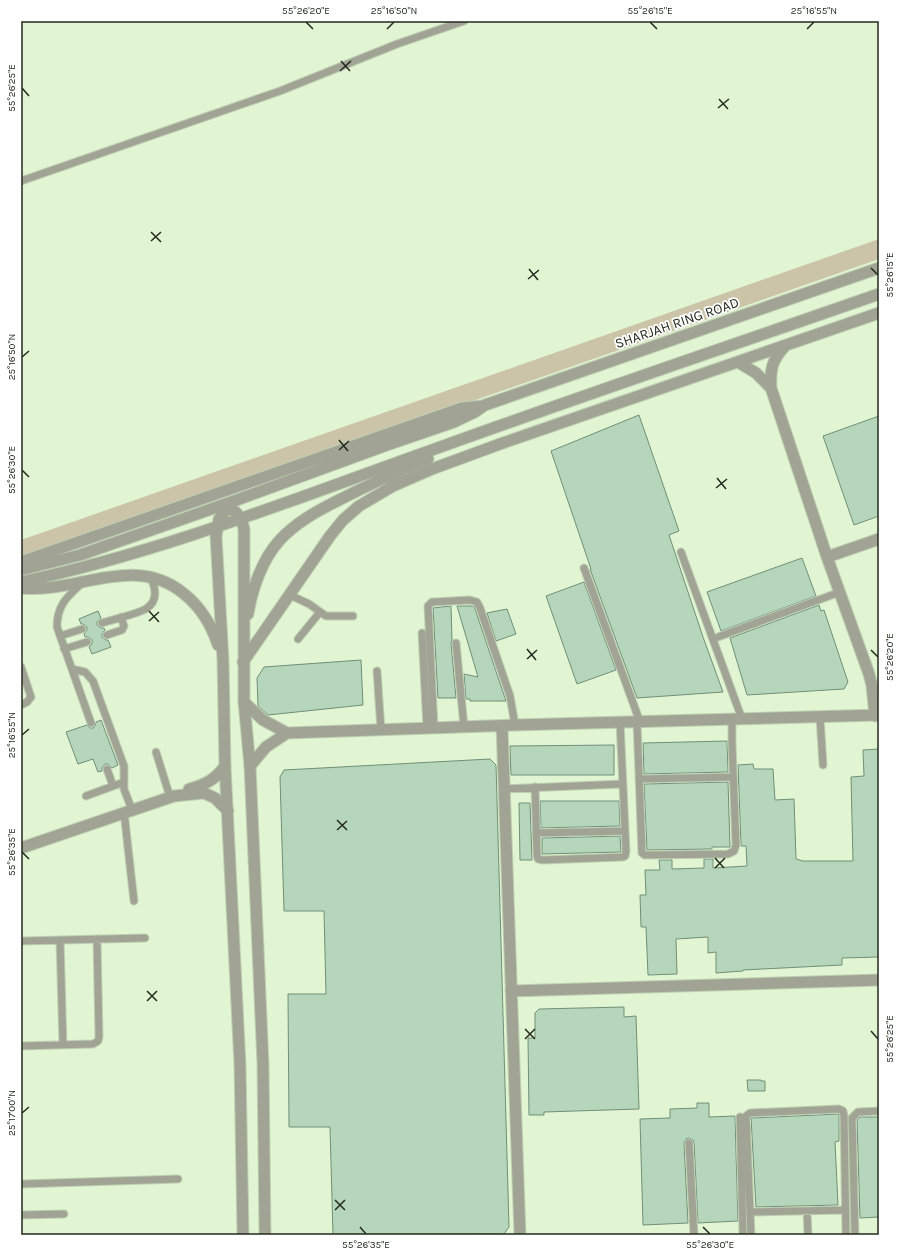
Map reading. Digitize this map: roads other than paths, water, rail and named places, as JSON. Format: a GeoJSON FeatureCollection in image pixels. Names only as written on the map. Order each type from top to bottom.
{"type":"FeatureCollection","features":[{"type":"Feature","properties":{"kind":"street","name":"SHARJAH RING ROAD"},"geometry":{"type":"LineString","coordinates":[[485,406],[879,268]]}},
{"type":"Feature","properties":{"kind":"street"},"geometry":{"type":"LineString","coordinates":[[21,582],[96,564],[217,527],[493,428],[879,294]]}},
{"type":"Feature","properties":{"kind":"street"},"geometry":{"type":"LineString","coordinates":[[243,662],[330,536],[343,520],[358,506],[376,495],[432,469],[492,447],[879,313]]}},
{"type":"Feature","properties":{"kind":"street"},"geometry":{"type":"LineString","coordinates":[[244,702],[264,720],[286,733],[877,715],[869,674],[827,557],[771,388],[770,375],[773,364],[778,354],[785,346]]}},
{"type":"Feature","properties":{"kind":"street"},"geometry":{"type":"LineString","coordinates":[[738,362],[756,373],[771,388]]}},
{"type":"Feature","properties":{"kind":"street"},"geometry":{"type":"LineString","coordinates":[[21,570],[80,555],[228,505],[387,445],[454,422],[485,406]]}},
{"type":"Feature","properties":{"kind":"street"},"geometry":{"type":"LineString","coordinates":[[21,562],[462,408],[485,406]]}},
{"type":"Feature","properties":{"kind":"street"},"geometry":{"type":"LineString","coordinates":[[244,641],[249,609],[256,582],[267,558],[278,542],[291,529],[325,507],[371,483],[465,444],[493,428]]}},
{"type":"Feature","properties":{"kind":"street"},"geometry":{"type":"LineString","coordinates":[[228,505],[238,513],[244,529],[244,702],[250,766],[263,1064],[267,1232]]}},
{"type":"Feature","properties":{"kind":"street"},"geometry":{"type":"LineString","coordinates":[[228,505],[219,519],[216,536],[223,660],[225,766],[240,1072],[243,1235]]}},
{"type":"Feature","properties":{"kind":"street"},"geometry":{"type":"LineString","coordinates":[[827,557],[879,540]]}},
{"type":"Feature","properties":{"kind":"street"},"geometry":{"type":"LineString","coordinates":[[21,588],[43,589],[126,575],[150,577],[176,587],[192,599],[213,631],[223,660]]}},
{"type":"Feature","properties":{"kind":"street"},"geometry":{"type":"LineString","coordinates":[[502,726],[520,1235]]}},
{"type":"Feature","properties":{"kind":"street"},"geometry":{"type":"LineString","coordinates":[[250,766],[266,747],[286,733]]}},
{"type":"Feature","properties":{"kind":"street"},"geometry":{"type":"LineString","coordinates":[[172,797],[181,791],[211,781],[225,766]]}},
{"type":"Feature","properties":{"kind":"street"},"geometry":{"type":"LineString","coordinates":[[21,848],[172,797],[204,793],[215,798],[228,811]]}},
{"type":"Feature","properties":{"kind":"street"},"geometry":{"type":"LineString","coordinates":[[511,991],[879,980]]}},
{"type":"Feature","properties":{"kind":"lane"},"geometry":{"type":"LineString","coordinates":[[21,181],[280,91],[397,44],[464,21]]}},
{"type":"Feature","properties":{"kind":"lane"},"geometry":{"type":"LineString","coordinates":[[584,568],[638,722],[641,851],[643,854],[728,854],[734,851],[736,845],[733,777],[737,719],[681,552]]}},
{"type":"Feature","properties":{"kind":"lane"},"geometry":{"type":"LineString","coordinates":[[102,623],[145,609],[152,603],[155,587],[150,577]]}},
{"type":"Feature","properties":{"kind":"lane"},"geometry":{"type":"LineString","coordinates":[[84,581],[61,605],[57,619],[57,627],[91,724]]}},
{"type":"Feature","properties":{"kind":"lane"},"geometry":{"type":"LineString","coordinates":[[718,637],[840,592]]}},
{"type":"Feature","properties":{"kind":"lane"},"geometry":{"type":"LineString","coordinates":[[290,595],[309,604],[329,617],[353,616]]}},
{"type":"Feature","properties":{"kind":"lane"},"geometry":{"type":"LineString","coordinates":[[430,728],[428,606],[432,602],[470,600],[477,602],[480,608],[510,696],[515,725]]}},
{"type":"Feature","properties":{"kind":"lane"},"geometry":{"type":"LineString","coordinates":[[298,639],[320,612]]}},
{"type":"Feature","properties":{"kind":"lane"},"geometry":{"type":"LineString","coordinates":[[107,635],[122,630],[124,626],[121,617]]}},
{"type":"Feature","properties":{"kind":"lane"},"geometry":{"type":"LineString","coordinates":[[60,636],[82,629]]}},
{"type":"Feature","properties":{"kind":"lane"},"geometry":{"type":"LineString","coordinates":[[422,633],[430,728]]}},
{"type":"Feature","properties":{"kind":"lane"},"geometry":{"type":"LineString","coordinates":[[64,649],[87,642]]}},
{"type":"Feature","properties":{"kind":"lane"},"geometry":{"type":"LineString","coordinates":[[456,643],[464,727]]}},
{"type":"Feature","properties":{"kind":"lane"},"geometry":{"type":"LineString","coordinates":[[21,666],[31,697],[28,702],[21,705]]}},
{"type":"Feature","properties":{"kind":"lane"},"geometry":{"type":"LineString","coordinates":[[72,669],[85,672],[93,681],[124,766],[124,789],[128,811],[134,901]]}},
{"type":"Feature","properties":{"kind":"lane"},"geometry":{"type":"LineString","coordinates":[[377,671],[381,730]]}},
{"type":"Feature","properties":{"kind":"lane"},"geometry":{"type":"LineString","coordinates":[[820,717],[823,765]]}},
{"type":"Feature","properties":{"kind":"lane"},"geometry":{"type":"LineString","coordinates":[[535,787],[537,857],[540,860],[625,856],[626,850],[620,722]]}},
{"type":"Feature","properties":{"kind":"lane"},"geometry":{"type":"LineString","coordinates":[[156,752],[172,797]]}},
{"type":"Feature","properties":{"kind":"lane"},"geometry":{"type":"LineString","coordinates":[[107,769],[113,786]]}},
{"type":"Feature","properties":{"kind":"lane"},"geometry":{"type":"LineString","coordinates":[[639,779],[733,777]]}},
{"type":"Feature","properties":{"kind":"lane"},"geometry":{"type":"LineString","coordinates":[[86,796],[124,782]]}},
{"type":"Feature","properties":{"kind":"lane"},"geometry":{"type":"LineString","coordinates":[[504,789],[623,784]]}},
{"type":"Feature","properties":{"kind":"lane"},"geometry":{"type":"LineString","coordinates":[[536,833],[624,831]]}},
{"type":"Feature","properties":{"kind":"lane"},"geometry":{"type":"LineString","coordinates":[[21,941],[145,938]]}},
{"type":"Feature","properties":{"kind":"lane"},"geometry":{"type":"LineString","coordinates":[[21,1046],[96,1043],[99,1039],[97,939]]}},
{"type":"Feature","properties":{"kind":"lane"},"geometry":{"type":"LineString","coordinates":[[60,940],[63,1045]]}},
{"type":"Feature","properties":{"kind":"lane"},"geometry":{"type":"LineString","coordinates":[[751,1235],[745,1118],[747,1114],[839,1109],[843,1111],[844,1116],[846,1235]]}},
{"type":"Feature","properties":{"kind":"lane"},"geometry":{"type":"LineString","coordinates":[[855,1235],[852,1118],[858,1112],[879,1112]]}},
{"type":"Feature","properties":{"kind":"lane"},"geometry":{"type":"LineString","coordinates":[[740,1117],[743,1235]]}},
{"type":"Feature","properties":{"kind":"lane"},"geometry":{"type":"LineString","coordinates":[[689,1143],[694,1235]]}},
{"type":"Feature","properties":{"kind":"lane"},"geometry":{"type":"LineString","coordinates":[[21,1184],[178,1178]]}},
{"type":"Feature","properties":{"kind":"lane"},"geometry":{"type":"LineString","coordinates":[[750,1212],[845,1210]]}},
{"type":"Feature","properties":{"kind":"lane"},"geometry":{"type":"LineString","coordinates":[[807,1211],[808,1235]]}},
{"type":"Feature","properties":{"kind":"lane"},"geometry":{"type":"LineString","coordinates":[[21,1215],[64,1214]]}}]}
